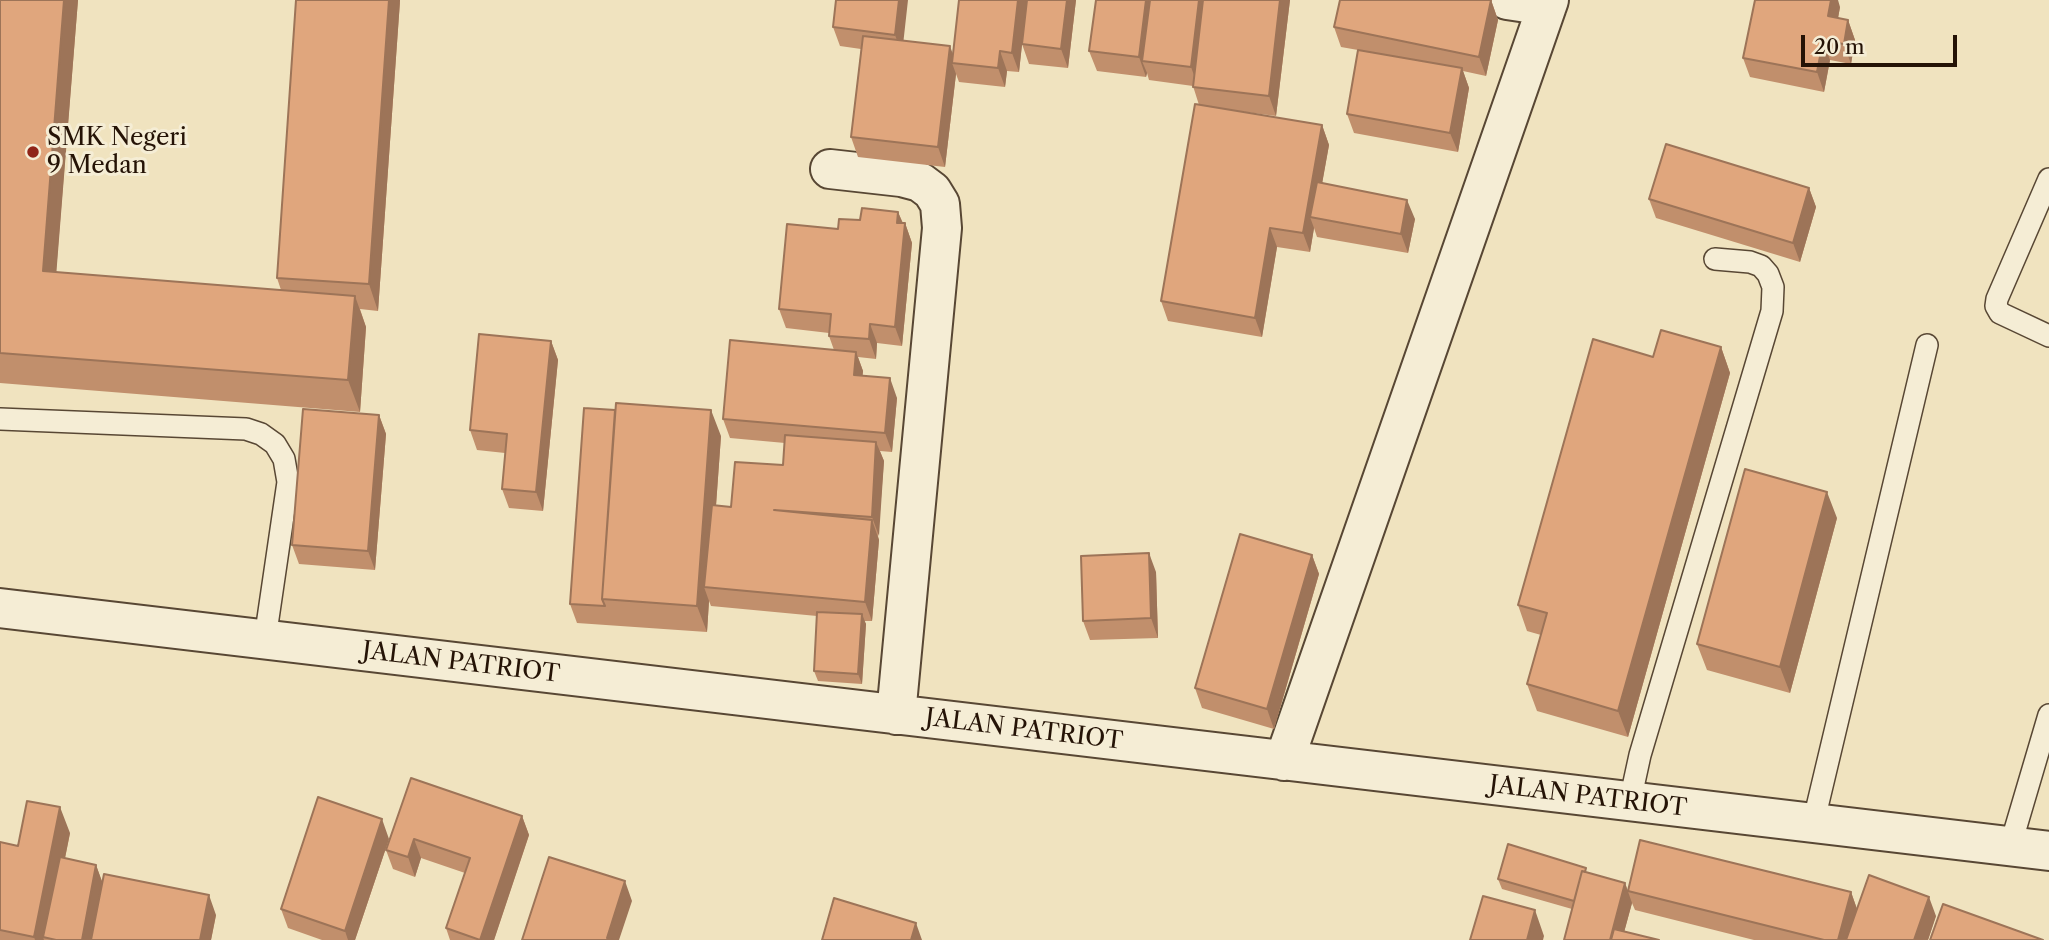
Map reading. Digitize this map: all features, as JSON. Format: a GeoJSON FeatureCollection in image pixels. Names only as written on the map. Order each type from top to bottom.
{"type":"FeatureCollection","features":[{"type":"Feature","properties":{"kind":"street"},"geometry":{"type":"LineString","coordinates":[[1284,761],[1548,3],[1507,0]]}},
{"type":"Feature","properties":{"kind":"street"},"geometry":{"type":"LineString","coordinates":[[830,169],[901,177],[920,182],[932,191],[940,204],[942,228],[896,715]]}},
{"type":"Feature","properties":{"kind":"street","name":"JALAN PATRIOT"},"geometry":{"type":"LineString","coordinates":[[0,608],[2049,852]]}},
{"type":"Feature","properties":{"kind":"lane"},"geometry":{"type":"LineString","coordinates":[[2049,179],[1996,306],[2000,313],[2049,336]]}},
{"type":"Feature","properties":{"kind":"lane"},"geometry":{"type":"LineString","coordinates":[[1630,802],[1640,755],[1772,311],[1773,287],[1768,274],[1761,266],[1750,262],[1715,259]]}},
{"type":"Feature","properties":{"kind":"lane"},"geometry":{"type":"LineString","coordinates":[[1813,824],[1927,345]]}},
{"type":"Feature","properties":{"kind":"lane"},"geometry":{"type":"LineString","coordinates":[[0,419],[246,429],[261,434],[275,444],[284,459],[288,482],[265,639]]}},
{"type":"Feature","properties":{"kind":"lane"},"geometry":{"type":"LineString","coordinates":[[2010,847],[2049,715]]}},
{"type":"Feature","properties":{"kind":"building","name":"SMK Negeri 9 Medan"},"geometry":{"type":"Polygon","coordinates":[[[0,0],[64,0],[43,271],[355,296],[348,380],[0,353],[0,0]]]}},
{"type":"Feature","properties":{"kind":"building"},"geometry":{"type":"Polygon","coordinates":[[[296,0],[389,0],[369,284],[277,278],[296,0]]]}},
{"type":"Feature","properties":{"kind":"building"},"geometry":{"type":"Polygon","coordinates":[[[836,0],[899,0],[895,35],[833,27],[836,0]]]}},
{"type":"Feature","properties":{"kind":"building"},"geometry":{"type":"Polygon","coordinates":[[[959,0],[1018,0],[1012,53],[1000,51],[998,68],[952,63],[959,0]]]}},
{"type":"Feature","properties":{"kind":"building"},"geometry":{"type":"Polygon","coordinates":[[[1027,0],[1067,0],[1061,49],[1022,44],[1027,0]]]}},
{"type":"Feature","properties":{"kind":"building"},"geometry":{"type":"Polygon","coordinates":[[[1096,0],[1146,0],[1139,57],[1089,51],[1096,0]]]}},
{"type":"Feature","properties":{"kind":"building"},"geometry":{"type":"Polygon","coordinates":[[[1150,0],[1199,0],[1191,67],[1142,61],[1150,0]]]}},
{"type":"Feature","properties":{"kind":"building"},"geometry":{"type":"Polygon","coordinates":[[[1203,0],[1280,0],[1269,96],[1193,87],[1203,0]]]}},
{"type":"Feature","properties":{"kind":"building"},"geometry":{"type":"Polygon","coordinates":[[[1340,0],[1491,0],[1479,57],[1334,27],[1340,0]]]}},
{"type":"Feature","properties":{"kind":"building"},"geometry":{"type":"Polygon","coordinates":[[[1755,0],[1831,0],[1828,16],[1848,20],[1844,44],[1823,41],[1817,72],[1743,58],[1755,0]]]}},
{"type":"Feature","properties":{"kind":"building"},"geometry":{"type":"Polygon","coordinates":[[[863,36],[950,46],[938,147],[851,137],[863,36]]]}},
{"type":"Feature","properties":{"kind":"building"},"geometry":{"type":"Polygon","coordinates":[[[1358,50],[1462,68],[1450,133],[1347,114],[1358,50]]]}},
{"type":"Feature","properties":{"kind":"building"},"geometry":{"type":"Polygon","coordinates":[[[1195,104],[1322,125],[1303,233],[1270,228],[1255,318],[1161,301],[1195,104]]]}},
{"type":"Feature","properties":{"kind":"building"},"geometry":{"type":"Polygon","coordinates":[[[1666,144],[1809,188],[1793,243],[1649,199],[1666,144]]]}},
{"type":"Feature","properties":{"kind":"building"},"geometry":{"type":"Polygon","coordinates":[[[1317,182],[1407,200],[1401,234],[1310,217],[1317,182]]]}},
{"type":"Feature","properties":{"kind":"building"},"geometry":{"type":"Polygon","coordinates":[[[862,208],[898,212],[897,223],[905,223],[895,327],[870,324],[869,339],[829,336],[831,314],[779,309],[787,224],[838,229],[839,219],[860,220],[862,208]]]}},
{"type":"Feature","properties":{"kind":"building"},"geometry":{"type":"Polygon","coordinates":[[[1661,330],[1721,347],[1618,711],[1527,684],[1547,613],[1518,605],[1593,339],[1653,357],[1661,330]]]}},
{"type":"Feature","properties":{"kind":"building"},"geometry":{"type":"Polygon","coordinates":[[[479,334],[551,341],[536,492],[502,489],[507,434],[470,430],[479,334]]]}},
{"type":"Feature","properties":{"kind":"building"},"geometry":{"type":"Polygon","coordinates":[[[730,340],[856,352],[854,375],[890,378],[885,433],[723,419],[730,340]]]}},
{"type":"Feature","properties":{"kind":"building"},"geometry":{"type":"Polygon","coordinates":[[[616,403],[711,410],[697,606],[602,599],[616,403]]]}},
{"type":"Feature","properties":{"kind":"building"},"geometry":{"type":"Polygon","coordinates":[[[584,408],[615,410],[602,599],[605,606],[570,604],[584,408]]]}},
{"type":"Feature","properties":{"kind":"building"},"geometry":{"type":"Polygon","coordinates":[[[303,409],[379,415],[368,551],[292,545],[303,409]]]}},
{"type":"Feature","properties":{"kind":"building"},"geometry":{"type":"Polygon","coordinates":[[[785,435],[876,442],[872,517],[774,510],[872,520],[865,602],[704,587],[712,505],[731,507],[735,462],[783,465],[785,435]]]}},
{"type":"Feature","properties":{"kind":"building"},"geometry":{"type":"Polygon","coordinates":[[[1745,469],[1827,492],[1780,667],[1697,644],[1745,469]]]}},
{"type":"Feature","properties":{"kind":"building"},"geometry":{"type":"Polygon","coordinates":[[[1240,534],[1312,555],[1267,709],[1195,688],[1240,534]]]}},
{"type":"Feature","properties":{"kind":"building"},"geometry":{"type":"Polygon","coordinates":[[[1149,553],[1151,618],[1083,621],[1081,556],[1149,553]]]}},
{"type":"Feature","properties":{"kind":"building"},"geometry":{"type":"Polygon","coordinates":[[[817,612],[862,614],[858,674],[814,671],[817,612]]]}},
{"type":"Feature","properties":{"kind":"building"},"geometry":{"type":"Polygon","coordinates":[[[411,778],[522,816],[480,940],[446,928],[470,858],[414,839],[408,857],[386,850],[411,778]]]}},
{"type":"Feature","properties":{"kind":"building"},"geometry":{"type":"Polygon","coordinates":[[[318,797],[382,819],[345,931],[281,909],[318,797]]]}},
{"type":"Feature","properties":{"kind":"building"},"geometry":{"type":"Polygon","coordinates":[[[27,801],[60,807],[34,937],[0,930],[0,842],[18,846],[27,801]]]}},
{"type":"Feature","properties":{"kind":"building"},"geometry":{"type":"Polygon","coordinates":[[[1640,840],[1851,892],[1838,940],[1824,940],[1628,891],[1640,840]]]}},
{"type":"Feature","properties":{"kind":"building"},"geometry":{"type":"Polygon","coordinates":[[[1508,844],[1586,868],[1585,872],[1582,871],[1574,901],[1498,879],[1508,844]]]}},
{"type":"Feature","properties":{"kind":"building"},"geometry":{"type":"Polygon","coordinates":[[[60,857],[96,865],[82,940],[43,937],[60,857]]]}},
{"type":"Feature","properties":{"kind":"building"},"geometry":{"type":"Polygon","coordinates":[[[549,857],[625,881],[607,938],[613,940],[522,940],[549,857]]]}},
{"type":"Feature","properties":{"kind":"building"},"geometry":{"type":"Polygon","coordinates":[[[1582,871],[1625,883],[1610,940],[1564,940],[1582,871]]]}},
{"type":"Feature","properties":{"kind":"building"},"geometry":{"type":"Polygon","coordinates":[[[104,874],[209,895],[200,940],[91,940],[104,874]]]}},
{"type":"Feature","properties":{"kind":"building"},"geometry":{"type":"Polygon","coordinates":[[[1869,875],[1929,897],[1914,940],[1846,940],[1869,875]]]}},
{"type":"Feature","properties":{"kind":"building"},"geometry":{"type":"Polygon","coordinates":[[[1483,896],[1535,910],[1527,940],[1470,940],[1483,896]]]}},
{"type":"Feature","properties":{"kind":"building"},"geometry":{"type":"Polygon","coordinates":[[[834,898],[916,923],[911,940],[822,940],[834,898]]]}},
{"type":"Feature","properties":{"kind":"building"},"geometry":{"type":"Polygon","coordinates":[[[1943,904],[2043,940],[1930,940],[1943,904]]]}},
{"type":"Feature","properties":{"kind":"building"},"geometry":{"type":"Polygon","coordinates":[[[1614,929],[1659,940],[1611,940],[1614,929]]]}},
{"type":"Feature","properties":{"kind":"place","name":"SMK Negeri 9 Medan"},"geometry":{"type":"Point","coordinates":[33,152]}}]}
